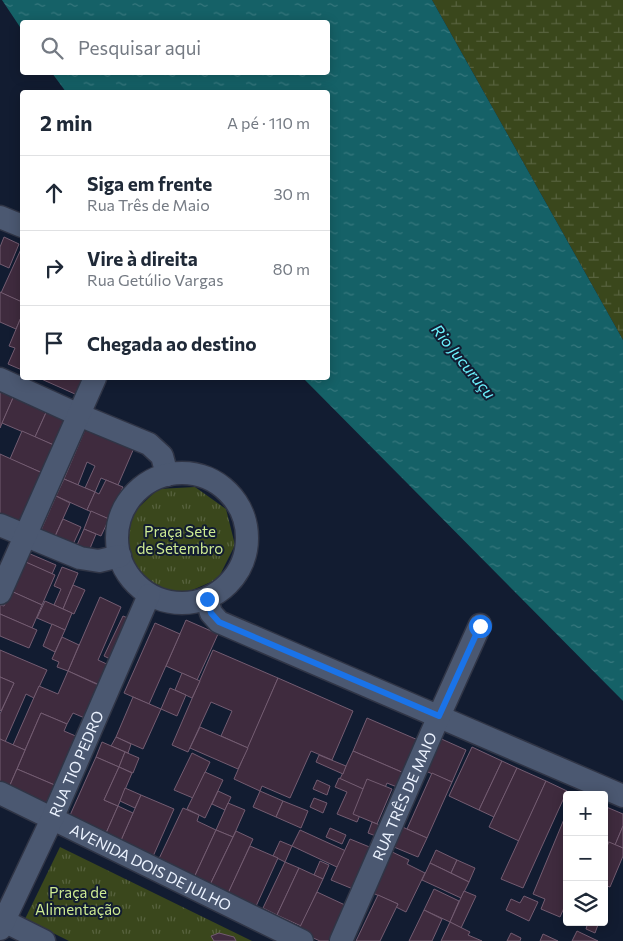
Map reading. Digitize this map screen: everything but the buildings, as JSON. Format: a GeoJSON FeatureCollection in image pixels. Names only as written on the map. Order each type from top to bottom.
{"type":"FeatureCollection","features":[{"type":"Feature","properties":{"kind":"street"},"geometry":{"type":"LineString","coordinates":[[0,216],[20,225]]}},
{"type":"Feature","properties":{"kind":"street"},"geometry":{"type":"LineString","coordinates":[[0,379],[80,416],[149,444],[162,456],[167,475]]}},
{"type":"Feature","properties":{"kind":"street"},"geometry":{"type":"LineString","coordinates":[[0,593],[80,416],[94,380]]}},
{"type":"Feature","properties":{"kind":"street"},"geometry":{"type":"LineString","coordinates":[[186,473],[206,477],[223,487],[236,501],[245,519],[248,538],[245,557],[237,575],[224,589],[207,599],[188,604],[168,602],[149,595],[134,583],[123,567],[117,548],[117,529],[122,510],[134,494],[148,482],[167,475],[186,473]]}},
{"type":"Feature","properties":{"kind":"street"},"geometry":{"type":"LineString","coordinates":[[0,524],[80,558],[99,561],[120,556]]}},
{"type":"Feature","properties":{"kind":"street","name":"RUA TIO PEDRO"},"geometry":{"type":"LineString","coordinates":[[1,923],[52,819],[149,595]]}},
{"type":"Feature","properties":{"kind":"street"},"geometry":{"type":"LineString","coordinates":[[207,599],[211,613],[219,622],[623,796]]}},
{"type":"Feature","properties":{"kind":"street","name":"RUA TRÊS DE MAIO"},"geometry":{"type":"LineString","coordinates":[[341,941],[480,626]]}},
{"type":"Feature","properties":{"kind":"street","name":"AVENIDA DOIS DE JULHO"},"geometry":{"type":"LineString","coordinates":[[0,793],[302,941]]}},
{"type":"Feature","properties":{"kind":"street"},"geometry":{"type":"LineString","coordinates":[[1,923],[44,941]]}},
{"type":"Feature","properties":{"kind":"green space"},"geometry":{"type":"Polygon","coordinates":[[[432,0],[623,0],[623,340],[432,0]]]}},
{"type":"Feature","properties":{"kind":"green space","name":"Praça Sete de Setembro"},"geometry":{"type":"Polygon","coordinates":[[[195,487],[226,509],[235,545],[218,579],[183,594],[147,584],[126,552],[131,515],[158,489],[195,487]]]}},
{"type":"Feature","properties":{"kind":"green space","name":"Praça de Alimentação"},"geometry":{"type":"Polygon","coordinates":[[[60,847],[252,941],[69,941],[25,919],[60,847]]]}},
{"type":"Feature","properties":{"kind":"water","name":"Rio Jucuruçu"},"geometry":{"type":"Polygon","coordinates":[[[2,0],[432,0],[623,340],[623,701],[305,380],[330,380],[330,90],[65,90],[53,75],[330,75],[330,20],[20,20],[20,27],[2,0]]]}},
{"type":"Feature","properties":{"kind":"route"},"geometry":{"type":"LineString","coordinates":[[207,599],[211,613],[219,622],[439,716],[480,626]]}}]}
